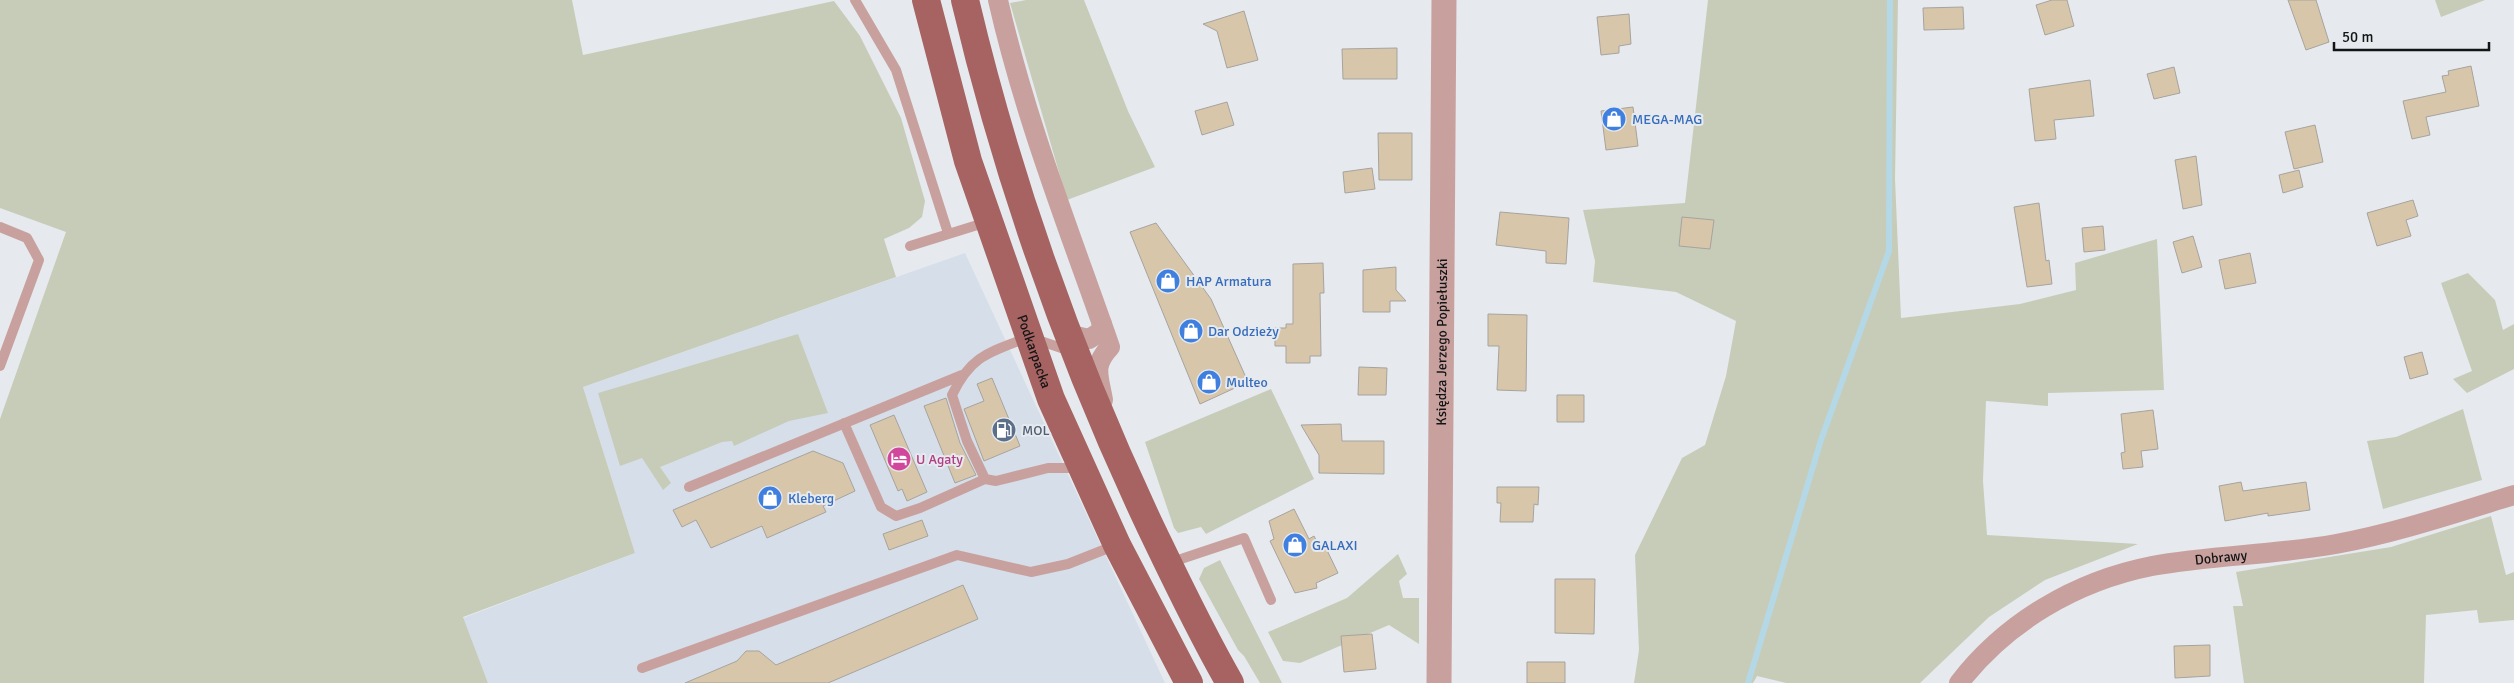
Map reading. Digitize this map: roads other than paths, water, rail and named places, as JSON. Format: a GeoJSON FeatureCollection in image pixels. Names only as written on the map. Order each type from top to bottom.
{"type":"FeatureCollection","features":[{"type":"Feature","properties":{"kind":"main road","name":"Podkarpacka"},"geometry":{"type":"LineString","coordinates":[[926,0],[966,152],[1050,399],[1080,468],[1117,545],[1189,683]]}},
{"type":"Feature","properties":{"kind":"main road"},"geometry":{"type":"LineString","coordinates":[[965,0],[979,58],[1032,235],[1072,341],[1107,430],[1168,563],[1230,683]]}},
{"type":"Feature","properties":{"kind":"street"},"geometry":{"type":"LineString","coordinates":[[998,0],[1043,157],[1076,257],[1110,346],[1099,358],[1098,368],[1107,430]]}},
{"type":"Feature","properties":{"kind":"street","name":"Księdza Jerzego Popiełuszki"},"geometry":{"type":"LineString","coordinates":[[1439,683],[1444,0]]}},
{"type":"Feature","properties":{"kind":"street"},"geometry":{"type":"LineString","coordinates":[[1072,341],[1076,336],[1089,339],[1100,332],[1102,324]]}},
{"type":"Feature","properties":{"kind":"street","name":"Dobrawy"},"geometry":{"type":"LineString","coordinates":[[1959,683],[1992,645],[2030,615],[2069,594],[2118,575],[2152,566],[2334,544],[2386,534],[2514,495]]}},
{"type":"Feature","properties":{"kind":"lane"},"geometry":{"type":"LineString","coordinates":[[855,0],[896,70],[948,234]]}},
{"type":"Feature","properties":{"kind":"lane"},"geometry":{"type":"LineString","coordinates":[[910,246],[988,221]]}},
{"type":"Feature","properties":{"kind":"lane"},"geometry":{"type":"LineString","coordinates":[[0,227],[27,238],[39,260],[0,366]]}},
{"type":"Feature","properties":{"kind":"lane"},"geometry":{"type":"LineString","coordinates":[[985,479],[967,441],[952,395],[962,375],[977,360],[1029,337],[1072,341]]}},
{"type":"Feature","properties":{"kind":"lane"},"geometry":{"type":"LineString","coordinates":[[689,487],[962,375]]}},
{"type":"Feature","properties":{"kind":"lane"},"geometry":{"type":"LineString","coordinates":[[844,423],[881,507],[896,516],[920,508],[985,479],[996,481],[1048,468],[1080,468]]}},
{"type":"Feature","properties":{"kind":"lane"},"geometry":{"type":"LineString","coordinates":[[1168,563],[1244,538],[1271,600]]}},
{"type":"Feature","properties":{"kind":"lane"},"geometry":{"type":"LineString","coordinates":[[642,668],[957,555],[1031,572],[1068,564],[1117,545]]}},
{"type":"Feature","properties":{"kind":"waterway"},"geometry":{"type":"LineString","coordinates":[[1748,683],[1821,440],[1889,251],[1890,0]]}},
{"type":"Feature","properties":{"kind":"place","name":"MEGA-MAG"},"geometry":{"type":"Point","coordinates":[1614,119]}},
{"type":"Feature","properties":{"kind":"place","name":"HAP Armatura"},"geometry":{"type":"Point","coordinates":[1168,281]}},
{"type":"Feature","properties":{"kind":"place","name":"Dar Odzieży"},"geometry":{"type":"Point","coordinates":[1191,331]}},
{"type":"Feature","properties":{"kind":"place","name":"Multeo"},"geometry":{"type":"Point","coordinates":[1209,382]}},
{"type":"Feature","properties":{"kind":"place","name":"MOL"},"geometry":{"type":"Point","coordinates":[1004,430]}},
{"type":"Feature","properties":{"kind":"place","name":"U Agaty"},"geometry":{"type":"Point","coordinates":[899,459]}},
{"type":"Feature","properties":{"kind":"place","name":"Kleberg"},"geometry":{"type":"Point","coordinates":[770,498]}},
{"type":"Feature","properties":{"kind":"place","name":"GALAXI"},"geometry":{"type":"Point","coordinates":[1295,545]}}]}
